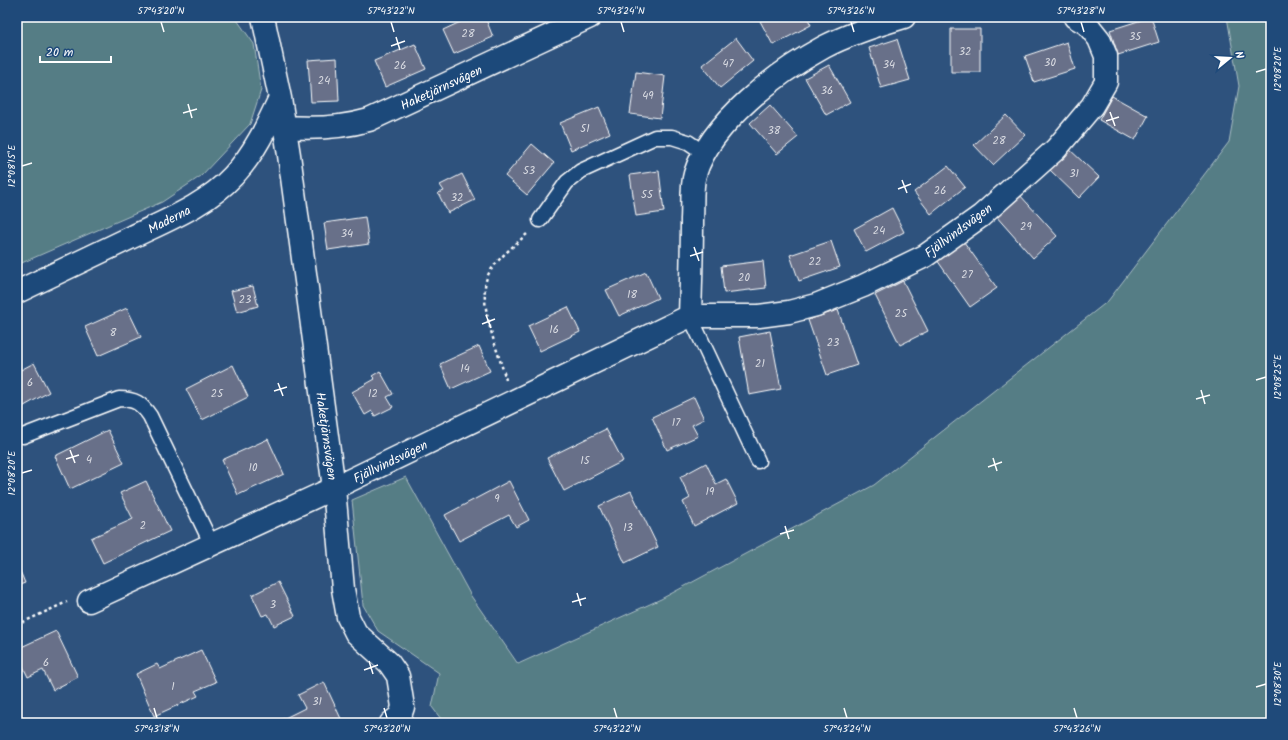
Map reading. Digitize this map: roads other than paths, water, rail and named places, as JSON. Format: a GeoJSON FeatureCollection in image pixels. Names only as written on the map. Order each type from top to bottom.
{"type":"FeatureCollection","features":[{"type":"Feature","properties":{"kind":"street","name":"Haketjärnsvägen"},"geometry":{"type":"LineString","coordinates":[[263,17],[280,98],[334,488],[343,590],[348,617],[356,633],[389,662],[398,676],[403,707],[400,716],[391,723]]}},
{"type":"Feature","properties":{"kind":"street","name":"Haketjärnsvägen"},"geometry":{"type":"LineString","coordinates":[[284,127],[310,128],[354,124],[369,120],[590,17]]}},
{"type":"Feature","properties":{"kind":"street"},"geometry":{"type":"LineString","coordinates":[[690,316],[694,176],[703,152],[724,126],[750,100],[788,69],[825,47],[871,27],[904,17]]}},
{"type":"Feature","properties":{"kind":"street","name":"Fjällvindsvägen"},"geometry":{"type":"LineString","coordinates":[[89,601],[334,488],[690,316],[759,316],[789,312],[816,305],[863,286],[925,256],[981,216],[1056,149],[1092,106],[1106,82],[1106,56],[1099,39],[1088,24],[1075,17]]}},
{"type":"Feature","properties":{"kind":"street","name":"Maderna"},"geometry":{"type":"LineString","coordinates":[[17,292],[185,212],[213,194],[233,176],[248,157],[265,130],[280,98]]}},
{"type":"Feature","properties":{"kind":"lane"},"geometry":{"type":"LineString","coordinates":[[540,220],[567,182],[581,171],[655,137],[672,137],[688,142],[703,152]]}},
{"type":"Feature","properties":{"kind":"lane"},"geometry":{"type":"LineString","coordinates":[[690,316],[758,461]]}},
{"type":"Feature","properties":{"kind":"lane"},"geometry":{"type":"LineString","coordinates":[[23,436],[119,399],[132,399],[141,404],[150,416],[212,545]]}}]}
